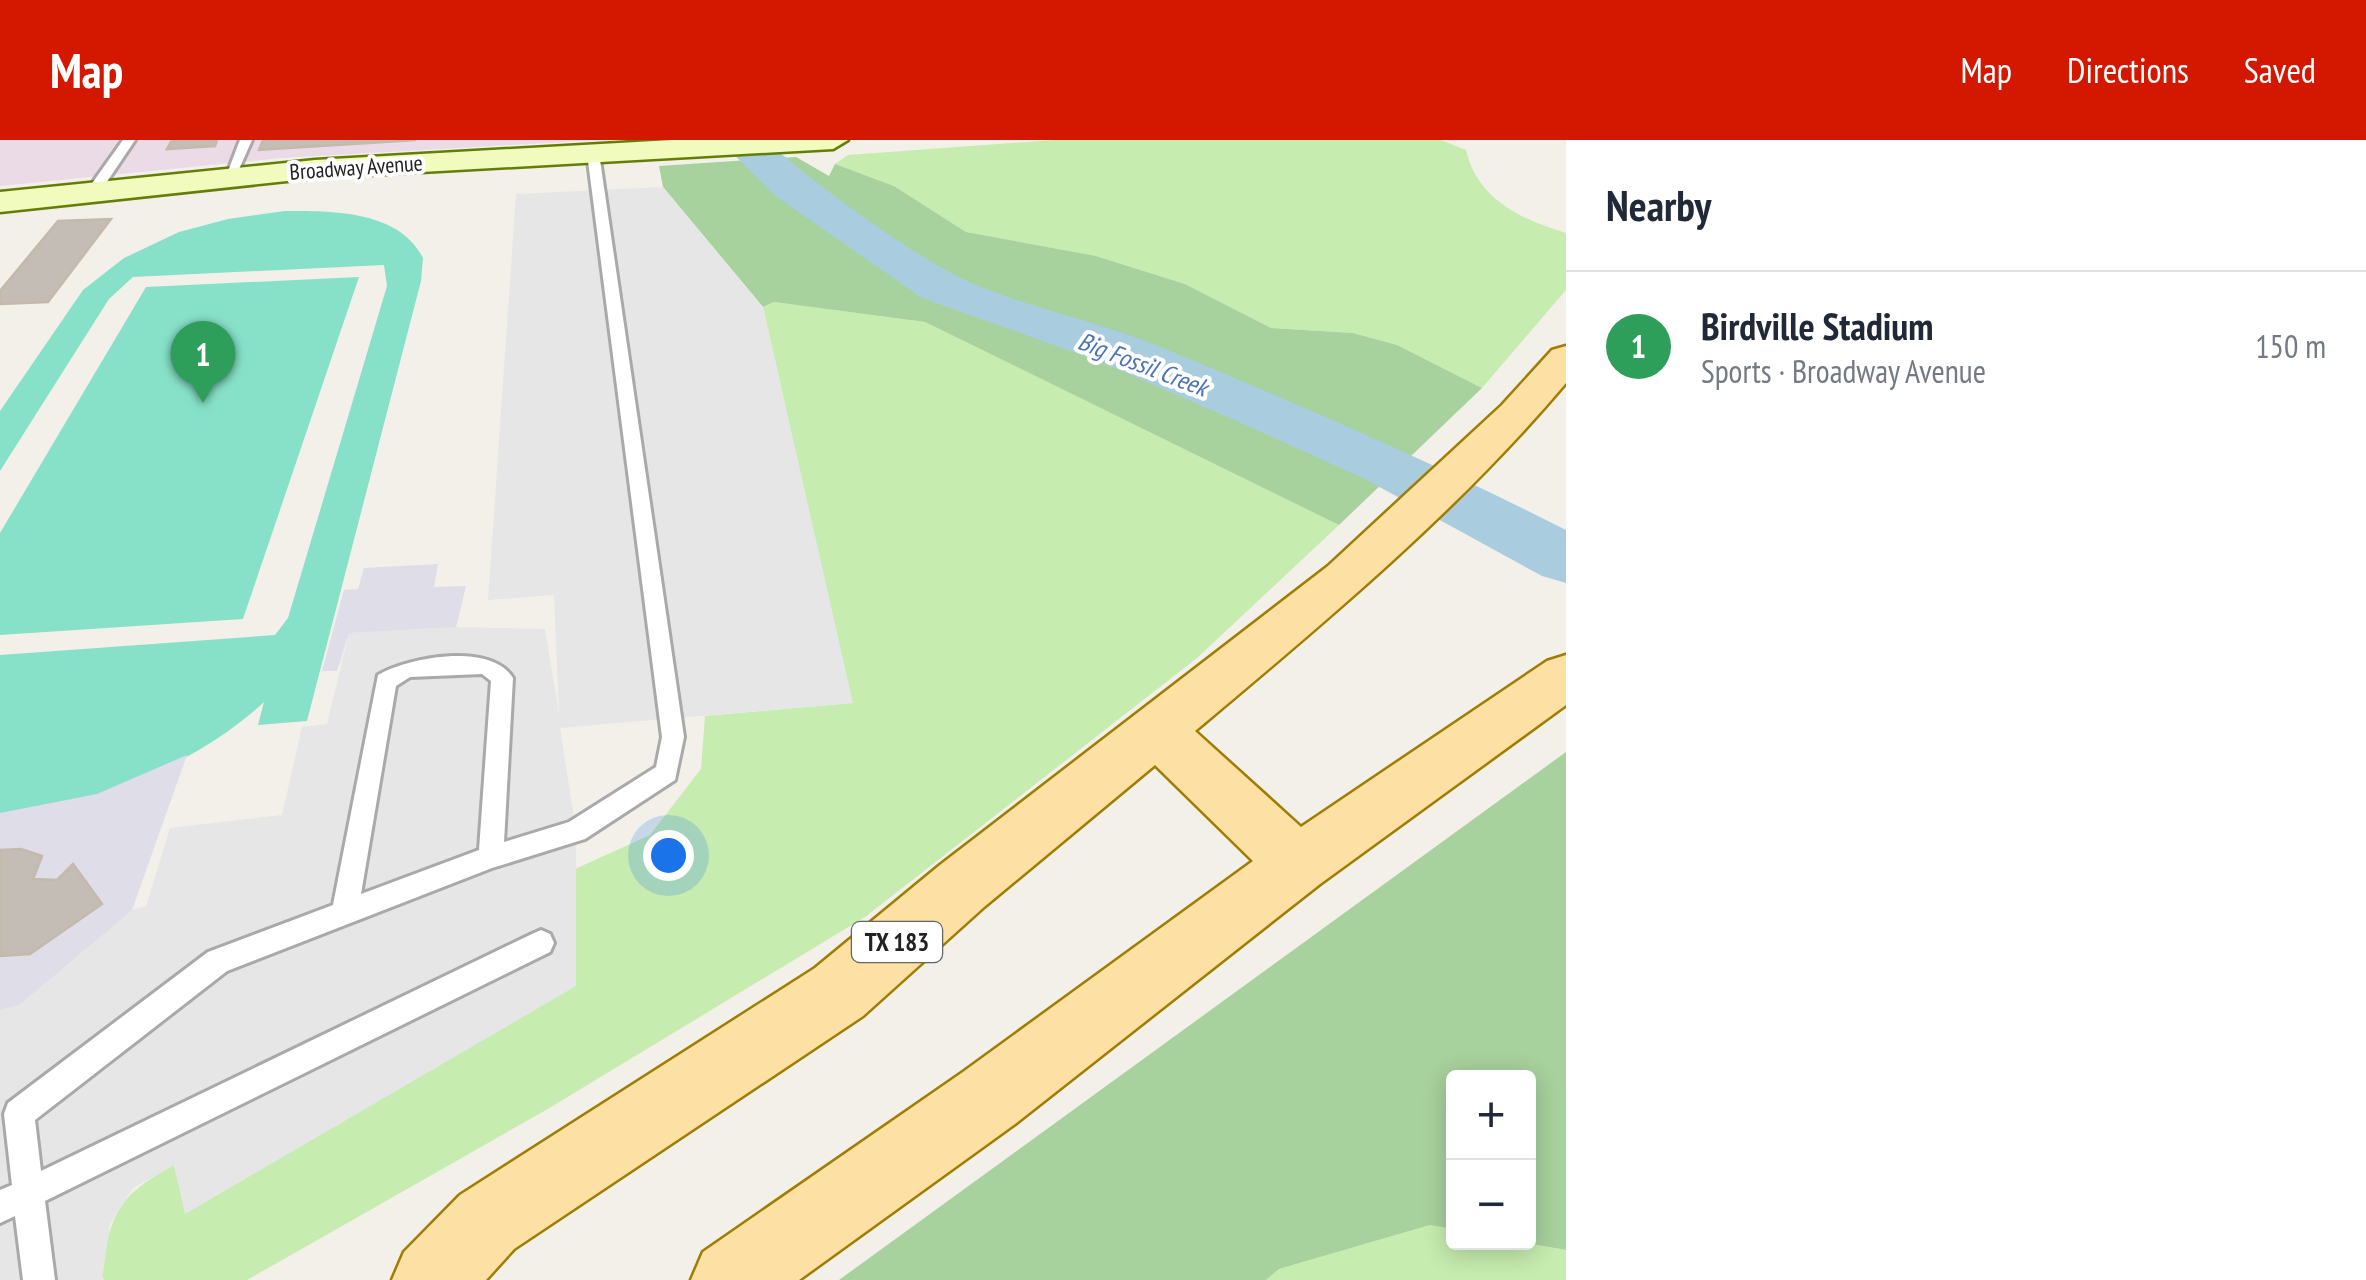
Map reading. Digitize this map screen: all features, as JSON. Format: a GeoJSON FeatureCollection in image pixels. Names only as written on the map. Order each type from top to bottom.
{"type":"FeatureCollection","features":[{"type":"Feature","properties":{"kind":"main road","name":"Broadway Avenue"},"geometry":{"type":"LineString","coordinates":[[0,202],[230,176],[578,149],[672,150],[834,140]]}},
{"type":"Feature","properties":{"kind":"main road","name":"TX 183"},"geometry":{"type":"LineString","coordinates":[[432,1280],[487,1222],[839,992],[962,886],[1345,579],[1517,414],[1566,358]]}},
{"type":"Feature","properties":{"kind":"main road"},"geometry":{"type":"LineString","coordinates":[[730,1280],[989,1098],[1298,864],[1566,676]]}},
{"type":"Feature","properties":{"kind":"main road"},"geometry":{"type":"LineString","coordinates":[[1158,732],[1298,864]]}},
{"type":"Feature","properties":{"kind":"lane"},"geometry":{"type":"LineString","coordinates":[[95,189],[129,140]]}},
{"type":"Feature","properties":{"kind":"lane"},"geometry":{"type":"LineString","coordinates":[[230,176],[246,140]]}},
{"type":"Feature","properties":{"kind":"lane"},"geometry":{"type":"LineString","coordinates":[[40,1280],[14,1201],[9,1113],[218,961],[491,857],[576,831],[667,773],[672,738],[578,149]]}},
{"type":"Feature","properties":{"kind":"lane"},"geometry":{"type":"LineString","coordinates":[[344,916],[386,681],[406,669],[486,664],[502,678],[491,857]]}},
{"type":"Feature","properties":{"kind":"lane"},"geometry":{"type":"LineString","coordinates":[[14,1201],[541,943]]}},
{"type":"Feature","properties":{"kind":"shaded area"},"geometry":{"type":"Polygon","coordinates":[[[0,140],[598,140],[282,158],[0,186],[0,140]]]}},
{"type":"Feature","properties":{"kind":"shaded area"},"geometry":{"type":"Polygon","coordinates":[[[663,187],[763,307],[853,703],[560,728],[576,831],[576,986],[185,1214],[174,1165],[133,1188],[110,1224],[102,1280],[0,1280],[0,1010],[9,1008],[132,910],[146,906],[170,828],[282,815],[302,727],[327,724],[349,633],[456,627],[545,629],[559,714],[554,595],[488,600],[516,194],[663,187]]]}},
{"type":"Feature","properties":{"kind":"shaded area"},"geometry":{"type":"Polygon","coordinates":[[[438,564],[434,587],[466,586],[456,627],[349,633],[337,671],[322,671],[344,590],[358,589],[364,568],[438,564]]]}},
{"type":"Feature","properties":{"kind":"shaded area"},"geometry":{"type":"Polygon","coordinates":[[[187,755],[132,910],[19,1005],[0,1010],[0,813],[97,794],[187,755]]]}},
{"type":"Feature","properties":{"kind":"green space"},"geometry":{"type":"Polygon","coordinates":[[[1054,140],[1441,140],[1466,150],[1480,182],[1504,205],[1566,233],[1566,290],[1482,388],[1397,345],[1353,333],[1271,328],[1185,284],[1096,256],[966,232],[894,186],[835,164],[848,155],[1054,140]]]}},
{"type":"Feature","properties":{"kind":"green space"},"geometry":{"type":"Polygon","coordinates":[[[796,157],[829,176],[835,164],[894,186],[966,232],[1096,256],[1185,284],[1271,328],[1353,333],[1397,345],[1482,388],[1339,525],[925,322],[774,302],[763,307],[663,187],[659,166],[796,157]]]}},
{"type":"Feature","properties":{"kind":"green space"},"geometry":{"type":"Polygon","coordinates":[[[285,211],[343,213],[381,222],[412,242],[423,258],[421,281],[307,721],[258,725],[264,702],[209,744],[141,779],[69,804],[0,813],[0,655],[275,635],[288,618],[387,286],[384,265],[133,277],[109,299],[0,471],[0,411],[83,290],[124,258],[179,232],[228,219],[285,211]]]}},
{"type":"Feature","properties":{"kind":"green space"},"geometry":{"type":"Polygon","coordinates":[[[359,277],[243,619],[0,635],[0,533],[146,287],[359,277]]]}},
{"type":"Feature","properties":{"kind":"green space"},"geometry":{"type":"Polygon","coordinates":[[[774,302],[925,322],[1339,525],[1197,658],[865,917],[546,1110],[247,1280],[104,1280],[100,1273],[114,1219],[129,1196],[155,1176],[174,1165],[186,1213],[575,986],[575,869],[650,835],[701,769],[705,716],[852,703],[763,307],[774,302]]]}},
{"type":"Feature","properties":{"kind":"green space"},"geometry":{"type":"Polygon","coordinates":[[[1566,752],[1566,1250],[1536,1245],[1536,1070],[1446,1070],[1446,1228],[1430,1225],[1279,1269],[1266,1280],[839,1280],[1566,752]]]}},
{"type":"Feature","properties":{"kind":"green space"},"geometry":{"type":"Polygon","coordinates":[[[1430,1225],[1446,1228],[1446,1250],[1536,1250],[1536,1245],[1566,1250],[1566,1280],[1266,1280],[1279,1269],[1430,1225]]]}},
{"type":"Feature","properties":{"kind":"building"},"geometry":{"type":"Polygon","coordinates":[[[172,140],[217,140],[215,146],[167,149],[172,140]]]}},
{"type":"Feature","properties":{"kind":"building"},"geometry":{"type":"Polygon","coordinates":[[[263,140],[416,140],[259,150],[263,140]]]}},
{"type":"Feature","properties":{"kind":"building"},"geometry":{"type":"Polygon","coordinates":[[[111,219],[48,302],[0,304],[0,291],[58,221],[111,219]]]}},
{"type":"Feature","properties":{"kind":"building"},"geometry":{"type":"Polygon","coordinates":[[[21,849],[42,856],[33,879],[57,880],[73,864],[102,904],[30,954],[0,956],[0,850],[21,849]]]}},
{"type":"Feature","properties":{"kind":"waterway","name":"Big Fossil Creek"},"geometry":{"type":"LineString","coordinates":[[740,140],[793,187],[940,287],[1118,349],[1262,410],[1387,465],[1566,559]]}},
{"type":"Feature","properties":{"kind":"place","name":"Birdville Stadium"},"geometry":{"type":"Point","coordinates":[203,403]}}]}
